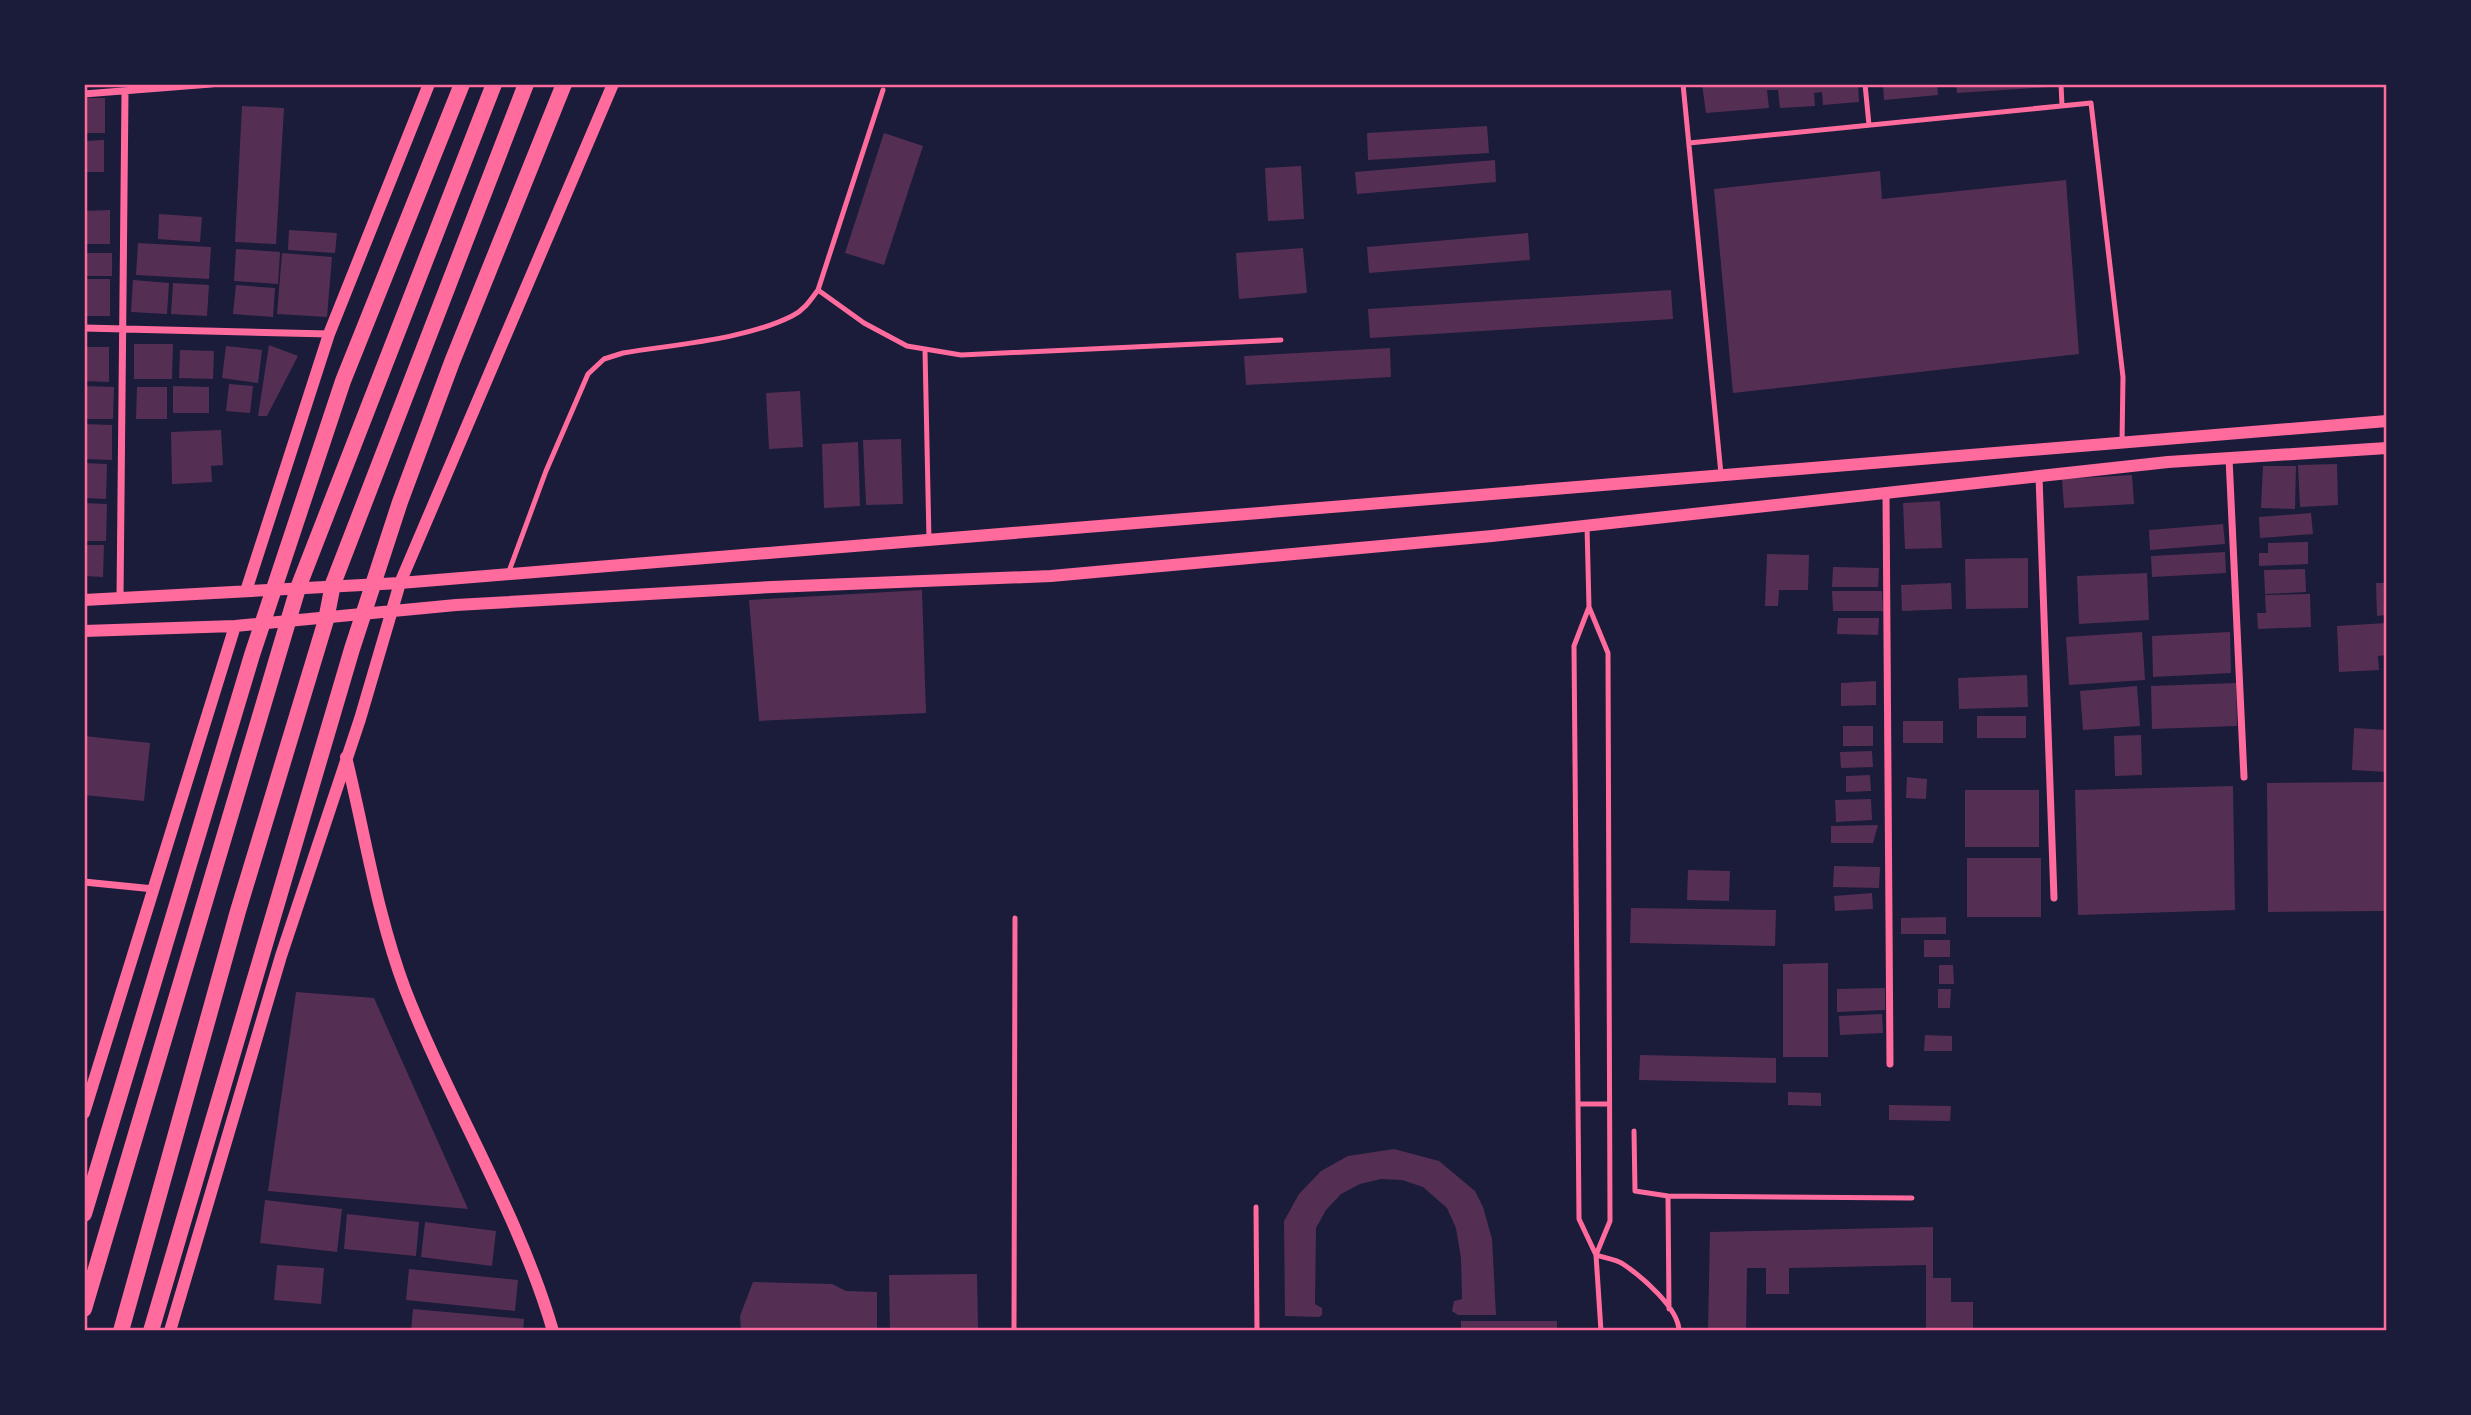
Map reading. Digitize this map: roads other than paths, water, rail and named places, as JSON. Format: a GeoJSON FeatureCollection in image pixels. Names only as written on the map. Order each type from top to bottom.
{"type":"FeatureCollection","features":[{"type":"Feature","properties":{"kind":"main road"},"geometry":{"type":"LineString","coordinates":[[84,1214],[227,736],[343,381],[462,84]]}},
{"type":"Feature","properties":{"kind":"main road"},"geometry":{"type":"LineString","coordinates":[[84,1308],[298,587],[494,84]]}},
{"type":"Feature","properties":{"kind":"main road"},"geometry":{"type":"LineString","coordinates":[[121,1331],[238,911],[327,620],[333,584],[526,84]]}},
{"type":"Feature","properties":{"kind":"main road"},"geometry":{"type":"LineString","coordinates":[[151,1331],[352,649],[452,362],[564,84]]}},
{"type":"Feature","properties":{"kind":"street"},"geometry":{"type":"LineString","coordinates":[[84,94],[211,84]]}},
{"type":"Feature","properties":{"kind":"street"},"geometry":{"type":"LineString","coordinates":[[246,592],[329,334],[429,84]]}},
{"type":"Feature","properties":{"kind":"street"},"geometry":{"type":"LineString","coordinates":[[170,1331],[281,956],[400,583],[613,84]]}},
{"type":"Feature","properties":{"kind":"street"},"geometry":{"type":"LineString","coordinates":[[120,598],[125,92]]}},
{"type":"Feature","properties":{"kind":"street"},"geometry":{"type":"LineString","coordinates":[[84,328],[329,334]]}},
{"type":"Feature","properties":{"kind":"street"},"geometry":{"type":"LineString","coordinates":[[84,600],[246,592],[333,584],[400,583],[2387,421]]}},
{"type":"Feature","properties":{"kind":"street"},"geometry":{"type":"LineString","coordinates":[[84,631],[235,626],[327,620],[456,605],[772,587],[1051,576],[1587,526],[2039,476],[2229,458],[2387,448]]}},
{"type":"Feature","properties":{"kind":"street"},"geometry":{"type":"LineString","coordinates":[[2229,458],[2244,777]]}},
{"type":"Feature","properties":{"kind":"street"},"geometry":{"type":"LineString","coordinates":[[2039,476],[2054,898]]}},
{"type":"Feature","properties":{"kind":"street"},"geometry":{"type":"LineString","coordinates":[[1886,493],[1890,1064]]}},
{"type":"Feature","properties":{"kind":"street"},"geometry":{"type":"LineString","coordinates":[[84,1113],[235,626]]}},
{"type":"Feature","properties":{"kind":"street"},"geometry":{"type":"LineString","coordinates":[[346,756],[380,904],[405,989],[536,1273],[553,1331]]}},
{"type":"Feature","properties":{"kind":"street"},"geometry":{"type":"LineString","coordinates":[[84,882],[155,889]]}},
{"type":"Feature","properties":{"kind":"lane"},"geometry":{"type":"LineString","coordinates":[[1683,84],[1721,476]]}},
{"type":"Feature","properties":{"kind":"lane"},"geometry":{"type":"LineString","coordinates":[[1865,84],[1869,125]]}},
{"type":"Feature","properties":{"kind":"lane"},"geometry":{"type":"LineString","coordinates":[[2061,84],[2062,106]]}},
{"type":"Feature","properties":{"kind":"lane"},"geometry":{"type":"LineString","coordinates":[[508,574],[545,471],[587,374],[604,359],[624,353],[766,327],[794,315],[808,304],[818,290],[883,90]]}},
{"type":"Feature","properties":{"kind":"lane"},"geometry":{"type":"LineString","coordinates":[[1689,143],[2091,103],[2123,377],[2122,443]]}},
{"type":"Feature","properties":{"kind":"lane"},"geometry":{"type":"LineString","coordinates":[[818,290],[864,323],[907,346],[961,355],[1281,340]]}},
{"type":"Feature","properties":{"kind":"lane"},"geometry":{"type":"LineString","coordinates":[[925,351],[929,540]]}},
{"type":"Feature","properties":{"kind":"lane"},"geometry":{"type":"LineString","coordinates":[[1587,526],[1589,607],[1608,653],[1610,1222],[1597,1255]]}},
{"type":"Feature","properties":{"kind":"lane"},"geometry":{"type":"LineString","coordinates":[[1589,607],[1574,646],[1579,1219],[1597,1255],[1601,1331]]}},
{"type":"Feature","properties":{"kind":"lane"},"geometry":{"type":"LineString","coordinates":[[1014,1331],[1015,918]]}},
{"type":"Feature","properties":{"kind":"lane"},"geometry":{"type":"LineString","coordinates":[[1578,1104],[1609,1104]]}},
{"type":"Feature","properties":{"kind":"lane"},"geometry":{"type":"LineString","coordinates":[[1634,1131],[1635,1191],[1668,1196],[1912,1198]]}},
{"type":"Feature","properties":{"kind":"lane"},"geometry":{"type":"LineString","coordinates":[[1668,1196],[1669,1309]]}},
{"type":"Feature","properties":{"kind":"lane"},"geometry":{"type":"LineString","coordinates":[[1256,1207],[1257,1331]]}},
{"type":"Feature","properties":{"kind":"lane"},"geometry":{"type":"LineString","coordinates":[[1597,1255],[1621,1262],[1654,1288],[1679,1324],[1679,1331]]}}]}
